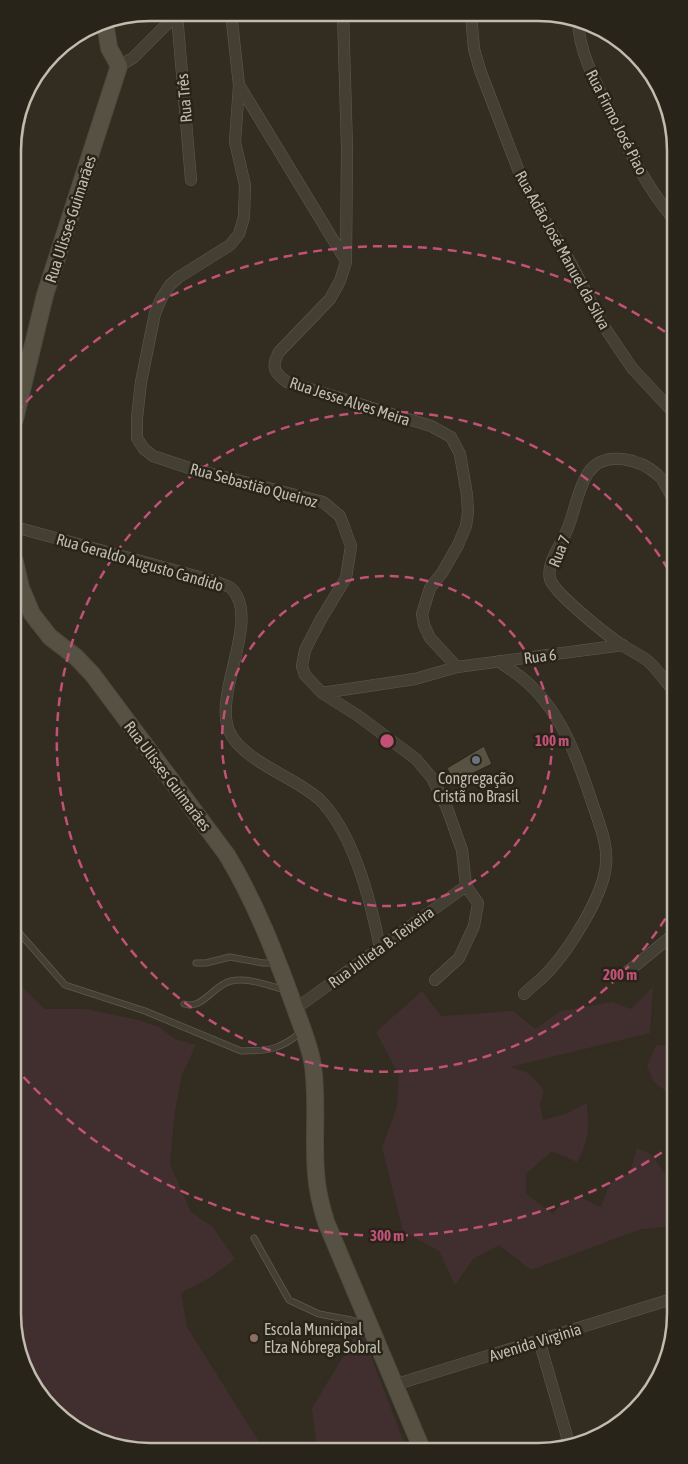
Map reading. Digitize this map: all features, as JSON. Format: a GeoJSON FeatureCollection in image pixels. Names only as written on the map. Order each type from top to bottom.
{"type":"FeatureCollection","features":[{"type":"Feature","properties":{"kind":"main road"},"geometry":{"type":"LineString","coordinates":[[106,29],[110,48],[118,66]]}},
{"type":"Feature","properties":{"kind":"main road","name":"Rua Ulisses Guimarães"},"geometry":{"type":"LineString","coordinates":[[22,388],[45,296],[118,66]]}},
{"type":"Feature","properties":{"kind":"main road","name":"Rua Ulisses Guimarães"},"geometry":{"type":"LineString","coordinates":[[22,587],[26,604],[41,627],[50,637],[76,657],[93,675],[227,855],[241,879],[279,963],[304,1029],[313,1066],[318,1194],[326,1222],[419,1443]]}},
{"type":"Feature","properties":{"kind":"street"},"geometry":{"type":"LineString","coordinates":[[343,21],[347,148],[346,262]]}},
{"type":"Feature","properties":{"kind":"street","name":"Rua Adão José Manuel da Silva"},"geometry":{"type":"LineString","coordinates":[[472,21],[474,49],[480,70],[523,182],[566,254],[603,325],[632,368],[667,405]]}},
{"type":"Feature","properties":{"kind":"street"},"geometry":{"type":"LineString","coordinates":[[118,66],[133,58],[170,22]]}},
{"type":"Feature","properties":{"kind":"street","name":"Rua Três"},"geometry":{"type":"LineString","coordinates":[[179,22],[190,180]]}},
{"type":"Feature","properties":{"kind":"street","name":"Rua Sebastião Queiroz"},"geometry":{"type":"LineString","coordinates":[[232,22],[239,85],[236,142],[245,185],[244,217],[239,234],[230,245],[179,277],[170,285],[162,297],[155,313],[140,382],[137,438],[144,449],[154,456],[189,468],[323,502],[340,516],[351,546],[346,578],[305,650],[302,666],[304,675],[322,693],[358,715],[416,758],[432,778],[447,808],[462,850],[466,886],[478,903],[474,926],[460,958],[435,980]]}},
{"type":"Feature","properties":{"kind":"street","name":"Rua Firmo José Piao"},"geometry":{"type":"LineString","coordinates":[[579,28],[581,44],[592,74],[641,173],[667,210]]}},
{"type":"Feature","properties":{"kind":"street"},"geometry":{"type":"LineString","coordinates":[[239,85],[346,262]]}},
{"type":"Feature","properties":{"kind":"street","name":"Rua Jesse Alves Meira"},"geometry":{"type":"LineString","coordinates":[[346,262],[340,281],[330,299],[280,352],[274,360],[274,367],[279,376],[287,382],[431,426],[451,436],[460,454],[466,487],[468,512],[466,526],[458,545],[442,573],[430,588],[422,614],[424,625],[430,638],[457,667]]}},
{"type":"Feature","properties":{"kind":"street","name":"Rua 7"},"geometry":{"type":"LineString","coordinates":[[623,646],[602,631],[560,593],[550,581],[551,563],[567,530],[581,488],[588,473],[598,462],[621,459],[644,465],[660,476],[667,488]]}},
{"type":"Feature","properties":{"kind":"street","name":"Rua Geraldo Augusto Candido"},"geometry":{"type":"LineString","coordinates":[[22,529],[206,579],[231,588],[237,598],[242,614],[237,652],[226,699],[226,720],[230,733],[239,746],[261,762],[305,788],[333,816],[347,841],[360,874],[372,912],[380,948]]}},
{"type":"Feature","properties":{"kind":"street"},"geometry":{"type":"LineString","coordinates":[[623,646],[648,660],[667,682]]}},
{"type":"Feature","properties":{"kind":"street","name":"Rua 6"},"geometry":{"type":"LineString","coordinates":[[322,693],[415,679],[457,667],[623,646]]}},
{"type":"Feature","properties":{"kind":"street"},"geometry":{"type":"LineString","coordinates":[[499,661],[532,687],[559,723],[580,768],[605,843],[606,864],[603,878],[590,912],[549,970],[524,994]]}},
{"type":"Feature","properties":{"kind":"street","name":"Rua Julieta B. Teixeira"},"geometry":{"type":"LineString","coordinates":[[295,1009],[466,886]]}},
{"type":"Feature","properties":{"kind":"street"},"geometry":{"type":"LineString","coordinates":[[626,973],[666,940]]}},
{"type":"Feature","properties":{"kind":"street","name":"Avenida Virginia"},"geometry":{"type":"LineString","coordinates":[[394,1385],[666,1301]]}},
{"type":"Feature","properties":{"kind":"street"},"geometry":{"type":"LineString","coordinates":[[539,1340],[568,1439]]}},
{"type":"Feature","properties":{"kind":"lane"},"geometry":{"type":"LineString","coordinates":[[21,935],[65,985],[145,1011],[241,1050],[257,1051],[280,1047],[304,1029]]}},
{"type":"Feature","properties":{"kind":"lane"},"geometry":{"type":"LineString","coordinates":[[196,963],[206,963],[230,957],[263,963],[279,963]]}},
{"type":"Feature","properties":{"kind":"lane"},"geometry":{"type":"LineString","coordinates":[[184,1004],[193,1006],[199,1004],[220,986],[234,980],[289,991]]}},
{"type":"Feature","properties":{"kind":"lane"},"geometry":{"type":"LineString","coordinates":[[254,1238],[289,1300],[319,1314],[369,1325]]}},
{"type":"Feature","properties":{"kind":"shaded area"},"geometry":{"type":"Polygon","coordinates":[[[21,986],[45,1009],[86,1009],[138,1020],[159,1027],[175,1039],[196,1045],[182,1075],[175,1110],[170,1164],[191,1212],[213,1227],[235,1259],[213,1276],[181,1293],[187,1327],[260,1443],[150,1443],[109,1436],[93,1429],[65,1411],[48,1392],[31,1363],[22,1331],[21,1314],[21,986]]]}},
{"type":"Feature","properties":{"kind":"shaded area"},"geometry":{"type":"Polygon","coordinates":[[[653,987],[650,1033],[510,1067],[528,1073],[544,1090],[540,1105],[543,1120],[565,1114],[587,1103],[588,1133],[577,1162],[552,1151],[526,1174],[526,1194],[553,1214],[563,1201],[580,1197],[601,1207],[610,1183],[630,1172],[637,1148],[651,1154],[666,1175],[666,1227],[641,1229],[531,1270],[499,1245],[473,1259],[455,1285],[439,1251],[403,1231],[382,1147],[397,1107],[399,1075],[376,1032],[422,991],[441,1016],[513,1011],[535,1029],[561,1011],[612,1002],[631,1009],[653,987]]]}},
{"type":"Feature","properties":{"kind":"shaded area"},"geometry":{"type":"Polygon","coordinates":[[[656,1045],[666,1046],[666,1092],[654,1082],[647,1066],[656,1045]]]}},
{"type":"Feature","properties":{"kind":"shaded area"},"geometry":{"type":"Polygon","coordinates":[[[360,1328],[404,1443],[316,1443],[312,1408],[360,1328]]]}},
{"type":"Feature","properties":{"kind":"building","name":"Congregação Cristã no Brasil"},"geometry":{"type":"Polygon","coordinates":[[[484,746],[492,764],[463,778],[463,781],[454,783],[447,768],[484,746]]]}},
{"type":"Feature","properties":{"kind":"place","name":"Congregação Cristã no Brasil"},"geometry":{"type":"Point","coordinates":[476,760]}},
{"type":"Feature","properties":{"kind":"place","name":"Escola Municipal Elza Nóbrega Sobral"},"geometry":{"type":"Point","coordinates":[254,1338]}}]}
